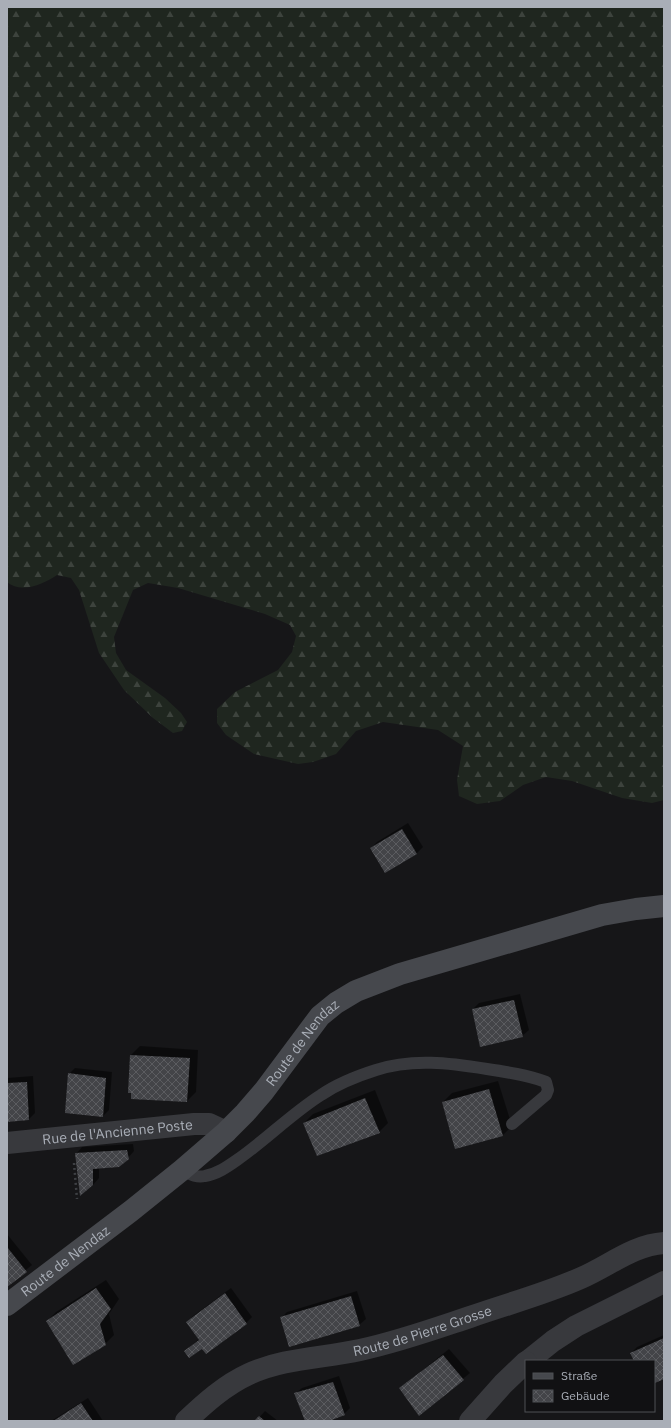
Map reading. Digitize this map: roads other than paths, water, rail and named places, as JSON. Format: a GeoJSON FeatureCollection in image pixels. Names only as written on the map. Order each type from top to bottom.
{"type":"FeatureCollection","features":[{"type":"Feature","properties":{"kind":"main road","name":"Route de Nendaz"},"geometry":{"type":"LineString","coordinates":[[7,1305],[131,1211],[226,1132],[264,1091],[320,1016],[336,1003],[356,991],[400,974],[602,915],[664,906]]}},
{"type":"Feature","properties":{"kind":"street","name":"Rue de l'Ancienne Poste"},"geometry":{"type":"LineString","coordinates":[[7,1143],[194,1124],[209,1124],[226,1132]]}},
{"type":"Feature","properties":{"kind":"street","name":"Route de Pierre Grosse"},"geometry":{"type":"LineString","coordinates":[[186,1421],[229,1385],[261,1369],[282,1363],[360,1350],[398,1340],[554,1290],[588,1275],[637,1249],[664,1244]]}},
{"type":"Feature","properties":{"kind":"street"},"geometry":{"type":"LineString","coordinates":[[529,1360],[553,1341],[576,1326],[664,1282]]}},
{"type":"Feature","properties":{"kind":"street"},"geometry":{"type":"LineString","coordinates":[[470,1421],[503,1384],[525,1364]]}},
{"type":"Feature","properties":{"kind":"lane"},"geometry":{"type":"LineString","coordinates":[[182,1170],[198,1177],[222,1171],[249,1152],[290,1118],[321,1095],[351,1080],[396,1064],[423,1062],[458,1064],[508,1072],[536,1078],[546,1082],[548,1090],[546,1095],[512,1124]]}}]}
